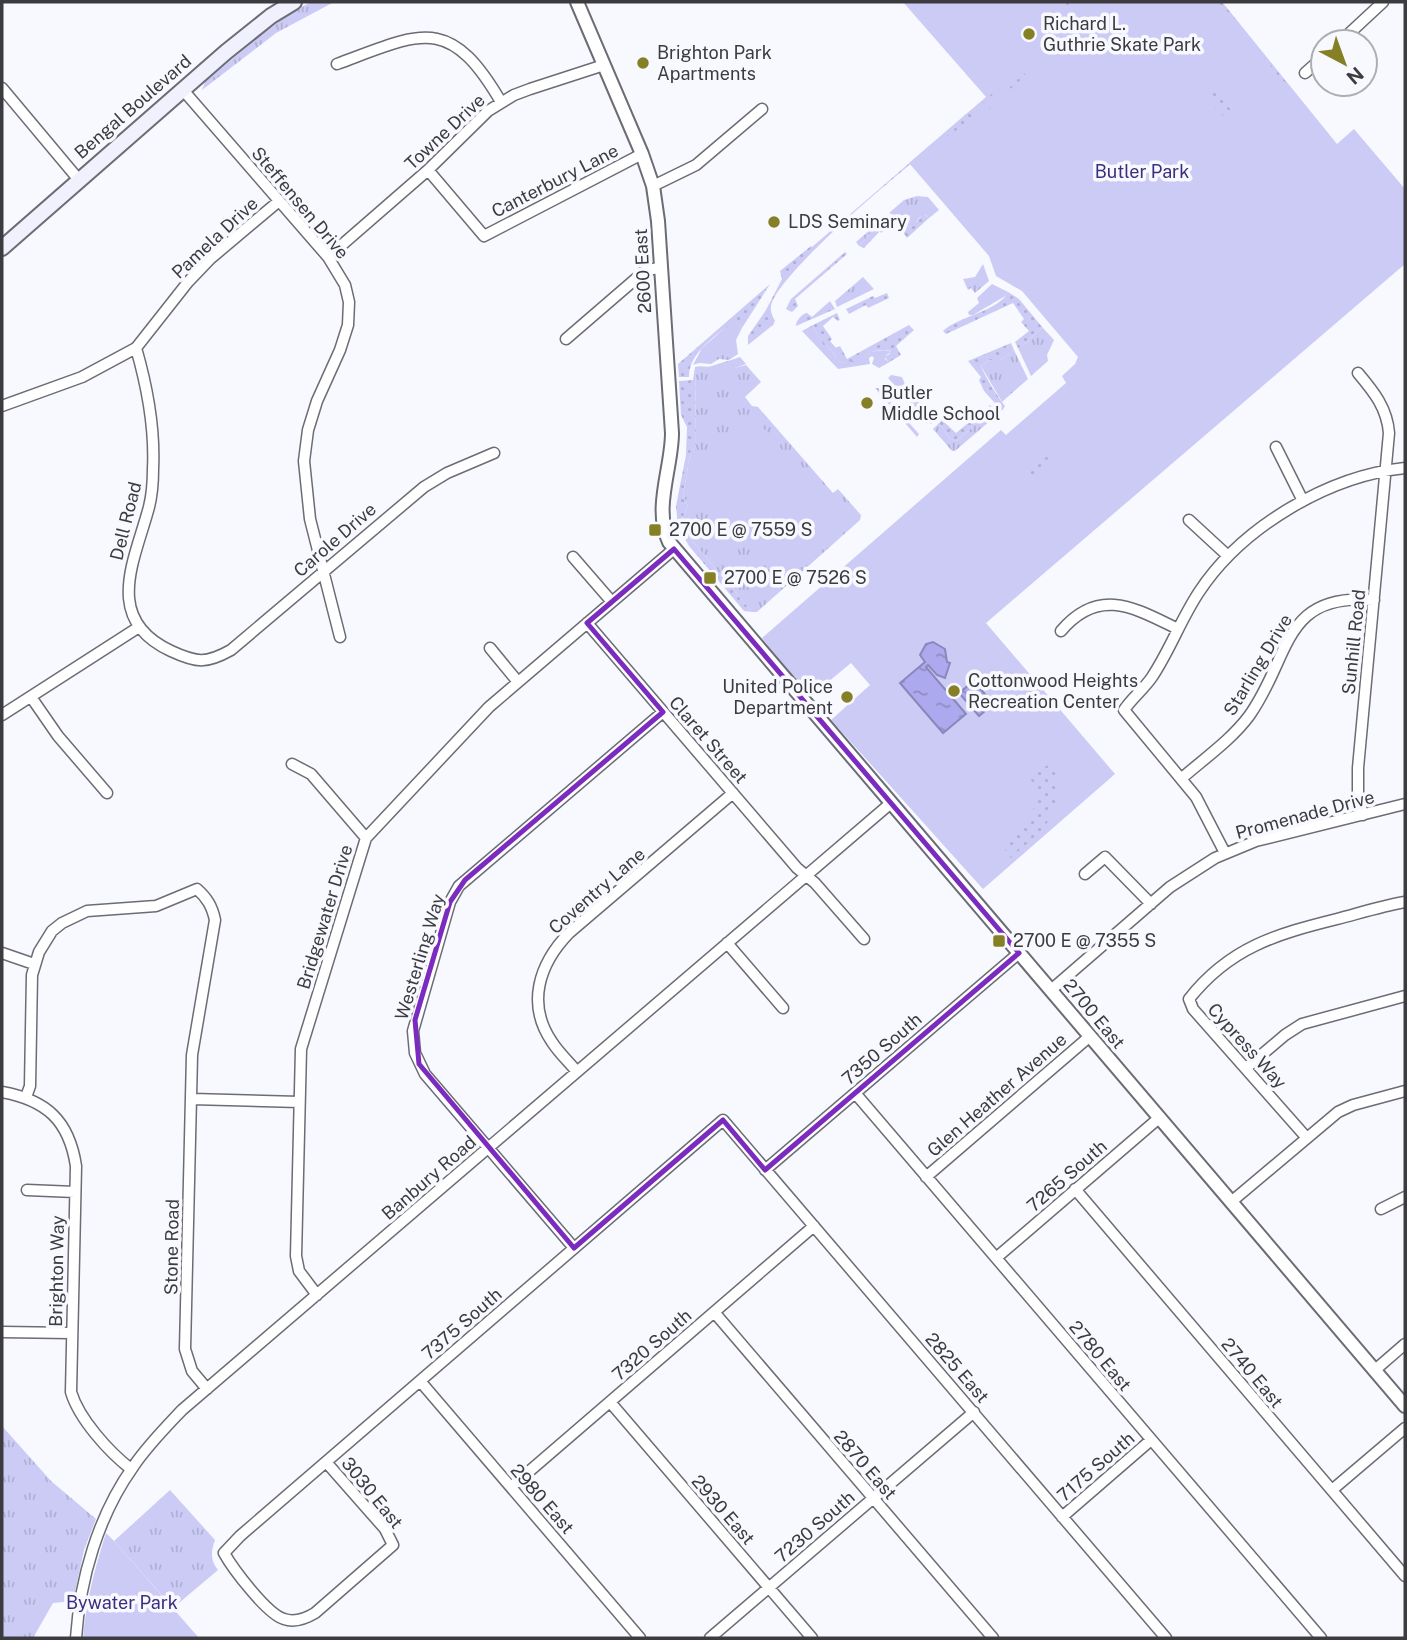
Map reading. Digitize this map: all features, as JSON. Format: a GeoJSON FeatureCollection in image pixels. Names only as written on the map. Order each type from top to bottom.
{"type":"FeatureCollection","features":[{"type":"Feature","properties":{"kind":"main road","name":"Bengal Boulevard"},"geometry":{"type":"LineString","coordinates":[[2,248],[287,3]]}},
{"type":"Feature","properties":{"kind":"street","name":"2600 East"},"geometry":{"type":"LineString","coordinates":[[578,2],[653,186],[672,433],[662,515],[667,538],[674,549]]}},
{"type":"Feature","properties":{"kind":"street"},"geometry":{"type":"LineString","coordinates":[[1355,28],[1383,2]]}},
{"type":"Feature","properties":{"kind":"street"},"geometry":{"type":"LineString","coordinates":[[337,64],[406,39],[428,37],[457,47],[470,56],[481,68],[501,102]]}},
{"type":"Feature","properties":{"kind":"street","name":"Towne Drive"},"geometry":{"type":"LineString","coordinates":[[328,257],[501,102],[530,89],[604,65]]}},
{"type":"Feature","properties":{"kind":"street"},"geometry":{"type":"LineString","coordinates":[[1305,73],[1309,69]]}},
{"type":"Feature","properties":{"kind":"street"},"geometry":{"type":"LineString","coordinates":[[2,88],[79,180]]}},
{"type":"Feature","properties":{"kind":"street","name":"Steffensen Drive"},"geometry":{"type":"LineString","coordinates":[[183,90],[328,257],[345,285],[349,302],[348,324],[340,351],[317,401],[308,430],[304,461],[310,519],[340,637]]}},
{"type":"Feature","properties":{"kind":"street"},"geometry":{"type":"LineString","coordinates":[[653,186],[695,165],[762,109]]}},
{"type":"Feature","properties":{"kind":"street","name":"Canterbury Lane"},"geometry":{"type":"LineString","coordinates":[[428,170],[484,236],[642,154]]}},
{"type":"Feature","properties":{"kind":"street","name":"Pamela Drive"},"geometry":{"type":"LineString","coordinates":[[2,407],[82,377],[136,348],[188,282],[279,201]]}},
{"type":"Feature","properties":{"kind":"street"},"geometry":{"type":"LineString","coordinates":[[566,339],[646,270],[660,268]]}},
{"type":"Feature","properties":{"kind":"street","name":"Dell Road"},"geometry":{"type":"LineString","coordinates":[[136,348],[144,373],[153,444],[150,503],[130,567],[128,589],[139,627]]}},
{"type":"Feature","properties":{"kind":"street","name":"Sunhill Road"},"geometry":{"type":"LineString","coordinates":[[1358,373],[1379,400],[1385,412],[1389,433],[1357,768],[1358,795],[1363,815]]}},
{"type":"Feature","properties":{"kind":"street"},"geometry":{"type":"LineString","coordinates":[[1276,447],[1303,501]]}},
{"type":"Feature","properties":{"kind":"street","name":"Carole Drive"},"geometry":{"type":"LineString","coordinates":[[139,627],[163,648],[190,659],[203,662],[231,650],[424,486],[494,453]]}},
{"type":"Feature","properties":{"kind":"street"},"geometry":{"type":"LineString","coordinates":[[1225,853],[1201,805],[1182,778],[1124,710],[1151,680],[1201,590],[1228,556],[1262,525],[1303,501],[1355,480],[1405,468]]}},
{"type":"Feature","properties":{"kind":"street"},"geometry":{"type":"LineString","coordinates":[[1189,520],[1228,556]]}},
{"type":"Feature","properties":{"kind":"street","name":"Bridgewater Drive"},"geometry":{"type":"LineString","coordinates":[[317,1295],[303,1279],[297,1264],[300,1060],[303,1040],[366,838],[469,727],[674,549]]}},
{"type":"Feature","properties":{"kind":"street","name":"2700 East"},"geometry":{"type":"LineString","coordinates":[[674,549],[1405,1406]]}},
{"type":"Feature","properties":{"kind":"street"},"geometry":{"type":"LineString","coordinates":[[573,557],[611,602]]}},
{"type":"Feature","properties":{"kind":"street","name":"Starling Drive"},"geometry":{"type":"LineString","coordinates":[[1182,778],[1234,733],[1248,717],[1293,633],[1308,614],[1333,600],[1374,600]]}},
{"type":"Feature","properties":{"kind":"street"},"geometry":{"type":"LineString","coordinates":[[1061,631],[1081,612],[1105,604],[1137,608],[1178,629]]}},
{"type":"Feature","properties":{"kind":"street","name":"Claret Street"},"geometry":{"type":"LineString","coordinates":[[587,623],[733,793],[864,939]]}},
{"type":"Feature","properties":{"kind":"street"},"geometry":{"type":"LineString","coordinates":[[2,715],[139,627]]}},
{"type":"Feature","properties":{"kind":"street"},"geometry":{"type":"LineString","coordinates":[[490,648],[518,682]]}},
{"type":"Feature","properties":{"kind":"street"},"geometry":{"type":"LineString","coordinates":[[31,697],[58,736],[107,793]]}},
{"type":"Feature","properties":{"kind":"street","name":"Westerling Way"},"geometry":{"type":"LineString","coordinates":[[574,1248],[425,1074],[419,1064],[413,1042],[415,1020],[450,902],[465,880],[663,712]]}},
{"type":"Feature","properties":{"kind":"street"},"geometry":{"type":"LineString","coordinates":[[292,764],[311,774],[366,838]]}},
{"type":"Feature","properties":{"kind":"street","name":"Coventry Lane"},"geometry":{"type":"LineString","coordinates":[[577,1072],[552,1042],[542,1020],[538,996],[550,955],[569,933],[733,793]]}},
{"type":"Feature","properties":{"kind":"street","name":"Banbury Road"},"geometry":{"type":"LineString","coordinates":[[76,1638],[81,1592],[105,1517],[131,1469],[159,1434],[207,1389],[891,803]]}},
{"type":"Feature","properties":{"kind":"street","name":"Promenade Drive"},"geometry":{"type":"LineString","coordinates":[[1051,990],[1182,878],[1225,853],[1256,841],[1405,804]]}},
{"type":"Feature","properties":{"kind":"street"},"geometry":{"type":"LineString","coordinates":[[1085,874],[1105,857],[1151,904]]}},
{"type":"Feature","properties":{"kind":"street","name":"Stone Road"},"geometry":{"type":"LineString","coordinates":[[34,964],[44,941],[74,916],[103,908],[156,906],[197,889],[212,906],[215,933],[194,1041],[185,1349],[192,1371],[207,1389]]}},
{"type":"Feature","properties":{"kind":"street","name":"Cypress Way"},"geometry":{"type":"LineString","coordinates":[[1306,1137],[1193,1009],[1189,999],[1198,988],[1240,954],[1270,937],[1405,902]]}},
{"type":"Feature","properties":{"kind":"street"},"geometry":{"type":"LineString","coordinates":[[727,943],[783,1008]]}},
{"type":"Feature","properties":{"kind":"street"},"geometry":{"type":"LineString","coordinates":[[2,953],[34,964],[30,1086],[26,1097]]}},
{"type":"Feature","properties":{"kind":"street","name":"7350 South"},"geometry":{"type":"LineString","coordinates":[[765,1170],[1019,953]]}},
{"type":"Feature","properties":{"kind":"street"},"geometry":{"type":"LineString","coordinates":[[1246,1068],[1302,1024],[1405,996]]}},
{"type":"Feature","properties":{"kind":"street","name":"Glen Heather Avenue"},"geometry":{"type":"LineString","coordinates":[[926,1177],[1089,1037]]}},
{"type":"Feature","properties":{"kind":"street"},"geometry":{"type":"LineString","coordinates":[[1231,1202],[1306,1137],[1345,1108],[1405,1091]]}},
{"type":"Feature","properties":{"kind":"street","name":"Brighton Way"},"geometry":{"type":"LineString","coordinates":[[2,1092],[26,1097],[48,1110],[66,1130],[73,1147],[76,1166],[70,1381],[74,1402],[85,1419],[121,1462],[131,1469]]}},
{"type":"Feature","properties":{"kind":"street","name":"2780 East"},"geometry":{"type":"LineString","coordinates":[[855,1093],[1321,1638]]}},
{"type":"Feature","properties":{"kind":"street"},"geometry":{"type":"LineString","coordinates":[[192,1099],[299,1102]]}},
{"type":"Feature","properties":{"kind":"street","name":"7265 South"},"geometry":{"type":"LineString","coordinates":[[996,1258],[1159,1118]]}},
{"type":"Feature","properties":{"kind":"street","name":"2825 East"},"geometry":{"type":"LineString","coordinates":[[723,1120],[1166,1638]]}},
{"type":"Feature","properties":{"kind":"street","name":"7375 South"},"geometry":{"type":"LineString","coordinates":[[296,1621],[283,1619],[273,1613],[233,1568],[225,1553],[240,1536],[723,1120]]}},
{"type":"Feature","properties":{"kind":"street","name":"2740 East"},"geometry":{"type":"LineString","coordinates":[[1076,1189],[1405,1576]]}},
{"type":"Feature","properties":{"kind":"street"},"geometry":{"type":"LineString","coordinates":[[27,1190],[75,1192]]}},
{"type":"Feature","properties":{"kind":"street"},"geometry":{"type":"LineString","coordinates":[[1381,1209],[1405,1197]]}},
{"type":"Feature","properties":{"kind":"street","name":"7320 South"},"geometry":{"type":"LineString","coordinates":[[512,1487],[814,1226]]}},
{"type":"Feature","properties":{"kind":"street","name":"2870 East"},"geometry":{"type":"LineString","coordinates":[[714,1312],[993,1638]]}},
{"type":"Feature","properties":{"kind":"street"},"geometry":{"type":"LineString","coordinates":[[2,1332],[71,1333]]}},
{"type":"Feature","properties":{"kind":"street"},"geometry":{"type":"LineString","coordinates":[[1375,1370],[1405,1344]]}},
{"type":"Feature","properties":{"kind":"street","name":"2980 East"},"geometry":{"type":"LineString","coordinates":[[420,1381],[640,1638]]}},
{"type":"Feature","properties":{"kind":"street","name":"2930 East"},"geometry":{"type":"LineString","coordinates":[[610,1402],[812,1638]]}},
{"type":"Feature","properties":{"kind":"street","name":"7230 South"},"geometry":{"type":"LineString","coordinates":[[710,1638],[974,1412]]}},
{"type":"Feature","properties":{"kind":"street"},"geometry":{"type":"LineString","coordinates":[[1332,1490],[1405,1428]]}},
{"type":"Feature","properties":{"kind":"street","name":"7175 South"},"geometry":{"type":"LineString","coordinates":[[1062,1517],[1151,1440]]}},
{"type":"Feature","properties":{"kind":"street","name":"3030 East"},"geometry":{"type":"LineString","coordinates":[[296,1621],[315,1613],[393,1545],[385,1529],[326,1462]]}},
{"type":"Feature","properties":{"kind":"highlighted area"},"geometry":{"type":"Polygon","coordinates":[[[674,549],[1019,953],[765,1170],[723,1120],[574,1248],[419,1064],[415,1020],[450,902],[465,880],[663,712],[587,623],[674,549]]]}},
{"type":"Feature","properties":{"kind":"green space"},"geometry":{"type":"Polygon","coordinates":[[[311,2],[334,2],[276,33],[202,90],[205,82],[256,39],[311,2]]]}},
{"type":"Feature","properties":{"kind":"green space","name":"Butler Park"},"geometry":{"type":"Polygon","coordinates":[[[903,2],[1222,2],[1337,144],[1354,129],[1405,189],[1405,264],[986,623],[1115,774],[983,889],[831,720],[870,685],[851,663],[810,697],[762,638],[1001,430],[1006,435],[1066,383],[1062,376],[1075,364],[1078,357],[1022,291],[996,276],[989,256],[909,163],[986,97],[903,2]]]}},
{"type":"Feature","properties":{"kind":"green space"},"geometry":{"type":"Polygon","coordinates":[[[1064,2],[1071,2],[1075,30],[1065,30],[1067,21],[1064,2]]]}},
{"type":"Feature","properties":{"kind":"green space"},"geometry":{"type":"Polygon","coordinates":[[[1215,2],[1222,2],[1287,83],[1282,80],[1271,82],[1277,73],[1215,2]]]}},
{"type":"Feature","properties":{"kind":"green space"},"geometry":{"type":"Polygon","coordinates":[[[1064,32],[1074,35],[1045,62],[1064,32]]]}},
{"type":"Feature","properties":{"kind":"green space"},"geometry":{"type":"Polygon","coordinates":[[[1021,70],[1026,75],[1008,91],[988,97],[1021,70]]]}},
{"type":"Feature","properties":{"kind":"green space"},"geometry":{"type":"Polygon","coordinates":[[[1213,89],[1233,112],[1232,117],[1223,116],[1205,96],[1213,89]]]}},
{"type":"Feature","properties":{"kind":"green space"},"geometry":{"type":"Polygon","coordinates":[[[988,100],[992,106],[923,154],[818,246],[778,291],[771,306],[775,321],[773,325],[748,345],[748,336],[766,310],[782,279],[780,271],[812,247],[971,110],[975,114],[984,106],[981,102],[988,100]]]}},
{"type":"Feature","properties":{"kind":"green space"},"geometry":{"type":"Polygon","coordinates":[[[917,196],[928,197],[939,210],[929,218],[925,215],[920,217],[913,226],[904,226],[896,216],[889,213],[904,200],[917,196]]]}},
{"type":"Feature","properties":{"kind":"green space"},"geometry":{"type":"Polygon","coordinates":[[[923,214],[929,218],[907,238],[891,215],[910,226],[923,214]]]}},
{"type":"Feature","properties":{"kind":"green space"},"geometry":{"type":"Polygon","coordinates":[[[887,215],[890,219],[859,246],[856,242],[887,215]]]}},
{"type":"Feature","properties":{"kind":"green space"},"geometry":{"type":"Polygon","coordinates":[[[890,219],[893,223],[881,233],[880,231],[864,248],[859,246],[870,234],[890,219]]]}},
{"type":"Feature","properties":{"kind":"green space"},"geometry":{"type":"Polygon","coordinates":[[[845,252],[847,254],[795,299],[798,306],[792,312],[786,309],[791,299],[845,252]]]}},
{"type":"Feature","properties":{"kind":"green space"},"geometry":{"type":"Polygon","coordinates":[[[983,264],[989,281],[975,293],[971,288],[968,290],[963,279],[975,277],[983,264]]]}},
{"type":"Feature","properties":{"kind":"green space"},"geometry":{"type":"Polygon","coordinates":[[[863,277],[874,289],[837,307],[835,301],[863,277]]]}},
{"type":"Feature","properties":{"kind":"green space"},"geometry":{"type":"Polygon","coordinates":[[[770,284],[742,328],[734,321],[698,352],[690,368],[689,377],[679,377],[678,364],[770,284]]]}},
{"type":"Feature","properties":{"kind":"green space"},"geometry":{"type":"Polygon","coordinates":[[[992,284],[1008,292],[1007,295],[969,315],[968,312],[979,303],[977,298],[992,284]]]}},
{"type":"Feature","properties":{"kind":"green space"},"geometry":{"type":"Polygon","coordinates":[[[1008,292],[1019,299],[1043,328],[1022,346],[1018,348],[1015,342],[1029,331],[1021,322],[1024,319],[1013,303],[946,334],[943,331],[988,309],[1008,292]]]}},
{"type":"Feature","properties":{"kind":"green space"},"geometry":{"type":"Polygon","coordinates":[[[887,293],[889,298],[868,308],[866,305],[849,314],[846,309],[873,296],[875,298],[887,293]]]}},
{"type":"Feature","properties":{"kind":"green space"},"geometry":{"type":"Polygon","coordinates":[[[830,301],[835,309],[796,326],[803,315],[807,313],[812,317],[830,301]]]}},
{"type":"Feature","properties":{"kind":"green space"},"geometry":{"type":"Polygon","coordinates":[[[837,313],[840,320],[833,317],[823,326],[832,339],[830,341],[836,348],[840,346],[847,359],[909,325],[914,330],[896,346],[901,355],[888,363],[885,356],[891,351],[883,350],[841,363],[820,339],[813,325],[837,313]]]}},
{"type":"Feature","properties":{"kind":"green space"},"geometry":{"type":"Polygon","coordinates":[[[734,320],[742,328],[736,340],[738,354],[729,360],[719,359],[711,364],[693,365],[702,348],[734,320]]]}},
{"type":"Feature","properties":{"kind":"green space"},"geometry":{"type":"Polygon","coordinates":[[[813,325],[819,337],[841,363],[885,350],[892,352],[886,355],[888,363],[879,368],[872,364],[872,356],[869,358],[870,364],[838,369],[802,331],[813,325]]]}},
{"type":"Feature","properties":{"kind":"green space"},"geometry":{"type":"Polygon","coordinates":[[[1043,328],[1054,340],[1047,355],[1048,361],[1031,376],[1018,348],[1043,328]]]}},
{"type":"Feature","properties":{"kind":"green space"},"geometry":{"type":"Polygon","coordinates":[[[1011,343],[1014,350],[1001,360],[989,360],[981,366],[1005,406],[1002,411],[984,391],[979,380],[981,377],[968,361],[1011,343]]]}},
{"type":"Feature","properties":{"kind":"green space"},"geometry":{"type":"Polygon","coordinates":[[[1014,350],[1028,379],[1002,402],[981,366],[989,360],[1001,360],[1014,350]]]}},
{"type":"Feature","properties":{"kind":"green space"},"geometry":{"type":"Polygon","coordinates":[[[740,357],[746,364],[735,368],[746,365],[761,382],[745,397],[752,406],[758,407],[833,493],[838,489],[861,515],[860,520],[757,612],[752,612],[679,525],[688,506],[683,495],[691,450],[696,443],[695,367],[710,367],[740,357]]]}},
{"type":"Feature","properties":{"kind":"green space"},"geometry":{"type":"Polygon","coordinates":[[[695,367],[696,443],[691,450],[683,495],[688,506],[679,525],[752,612],[744,611],[689,546],[678,527],[676,506],[686,455],[687,427],[681,415],[679,381],[693,380],[695,367]]]}},
{"type":"Feature","properties":{"kind":"green space"},"geometry":{"type":"Polygon","coordinates":[[[891,375],[902,377],[908,391],[904,396],[888,378],[891,375]]]}},
{"type":"Feature","properties":{"kind":"green space"},"geometry":{"type":"Polygon","coordinates":[[[875,388],[878,388],[919,434],[917,437],[875,388]]]}},
{"type":"Feature","properties":{"kind":"green space"},"geometry":{"type":"Polygon","coordinates":[[[910,393],[916,395],[936,419],[931,424],[905,397],[910,393]]]}},
{"type":"Feature","properties":{"kind":"green space"},"geometry":{"type":"Polygon","coordinates":[[[990,405],[994,409],[956,441],[950,439],[939,423],[942,420],[956,433],[990,405]]]}},
{"type":"Feature","properties":{"kind":"green space"},"geometry":{"type":"Polygon","coordinates":[[[994,409],[998,414],[955,451],[952,451],[933,429],[939,423],[950,439],[956,441],[994,409]]]}},
{"type":"Feature","properties":{"kind":"green space"},"geometry":{"type":"Polygon","coordinates":[[[758,422],[848,525],[781,583],[691,480],[758,422]]]}},
{"type":"Feature","properties":{"kind":"green space"},"geometry":{"type":"Polygon","coordinates":[[[1051,451],[1039,471],[1027,478],[1021,476],[1051,451]]]}},
{"type":"Feature","properties":{"kind":"green space"},"geometry":{"type":"Polygon","coordinates":[[[1054,762],[1058,795],[1050,819],[1009,859],[1002,842],[1027,823],[1034,806],[1035,796],[1029,775],[1054,762]]]}},
{"type":"Feature","properties":{"kind":"green space"},"geometry":{"type":"Polygon","coordinates":[[[2,1426],[51,1481],[96,1519],[84,1550],[73,1601],[53,1603],[33,1638],[2,1638],[2,1426]]]}},
{"type":"Feature","properties":{"kind":"green space"},"geometry":{"type":"Polygon","coordinates":[[[170,1490],[215,1540],[212,1555],[218,1570],[173,1608],[114,1541],[170,1490]]]}},
{"type":"Feature","properties":{"kind":"green space","name":"Bywater Park"},"geometry":{"type":"Polygon","coordinates":[[[106,1533],[199,1638],[83,1638],[86,1611],[106,1533]]]}},
{"type":"Feature","properties":{"kind":"water"},"geometry":{"type":"Polygon","coordinates":[[[933,642],[945,649],[947,662],[950,663],[945,678],[937,675],[928,665],[926,667],[966,714],[943,733],[900,683],[925,662],[920,655],[926,644],[933,642]]]}},
{"type":"Feature","properties":{"kind":"water"},"geometry":{"type":"Polygon","coordinates":[[[974,681],[993,704],[979,716],[959,693],[974,681]]]}},
{"type":"Feature","properties":{"kind":"place","name":"Richard L. Guthrie Skate Park"},"geometry":{"type":"Point","coordinates":[1029,34]}},
{"type":"Feature","properties":{"kind":"place","name":"Brighton Park Apartments"},"geometry":{"type":"Point","coordinates":[643,63]}},
{"type":"Feature","properties":{"kind":"place","name":"LDS Seminary"},"geometry":{"type":"Point","coordinates":[774,222]}},
{"type":"Feature","properties":{"kind":"place","name":"Butler Middle School"},"geometry":{"type":"Point","coordinates":[867,403]}},
{"type":"Feature","properties":{"kind":"place","name":"2700 E @ 7559 S"},"geometry":{"type":"Point","coordinates":[655,530]}},
{"type":"Feature","properties":{"kind":"place","name":"2700 E @ 7526 S"},"geometry":{"type":"Point","coordinates":[710,578]}},
{"type":"Feature","properties":{"kind":"place","name":"Cottonwood Heights Recreation Center"},"geometry":{"type":"Point","coordinates":[954,691]}},
{"type":"Feature","properties":{"kind":"place","name":"United Police Department"},"geometry":{"type":"Point","coordinates":[847,697]}},
{"type":"Feature","properties":{"kind":"place","name":"2700 E @ 7355 S"},"geometry":{"type":"Point","coordinates":[999,941]}}]}
